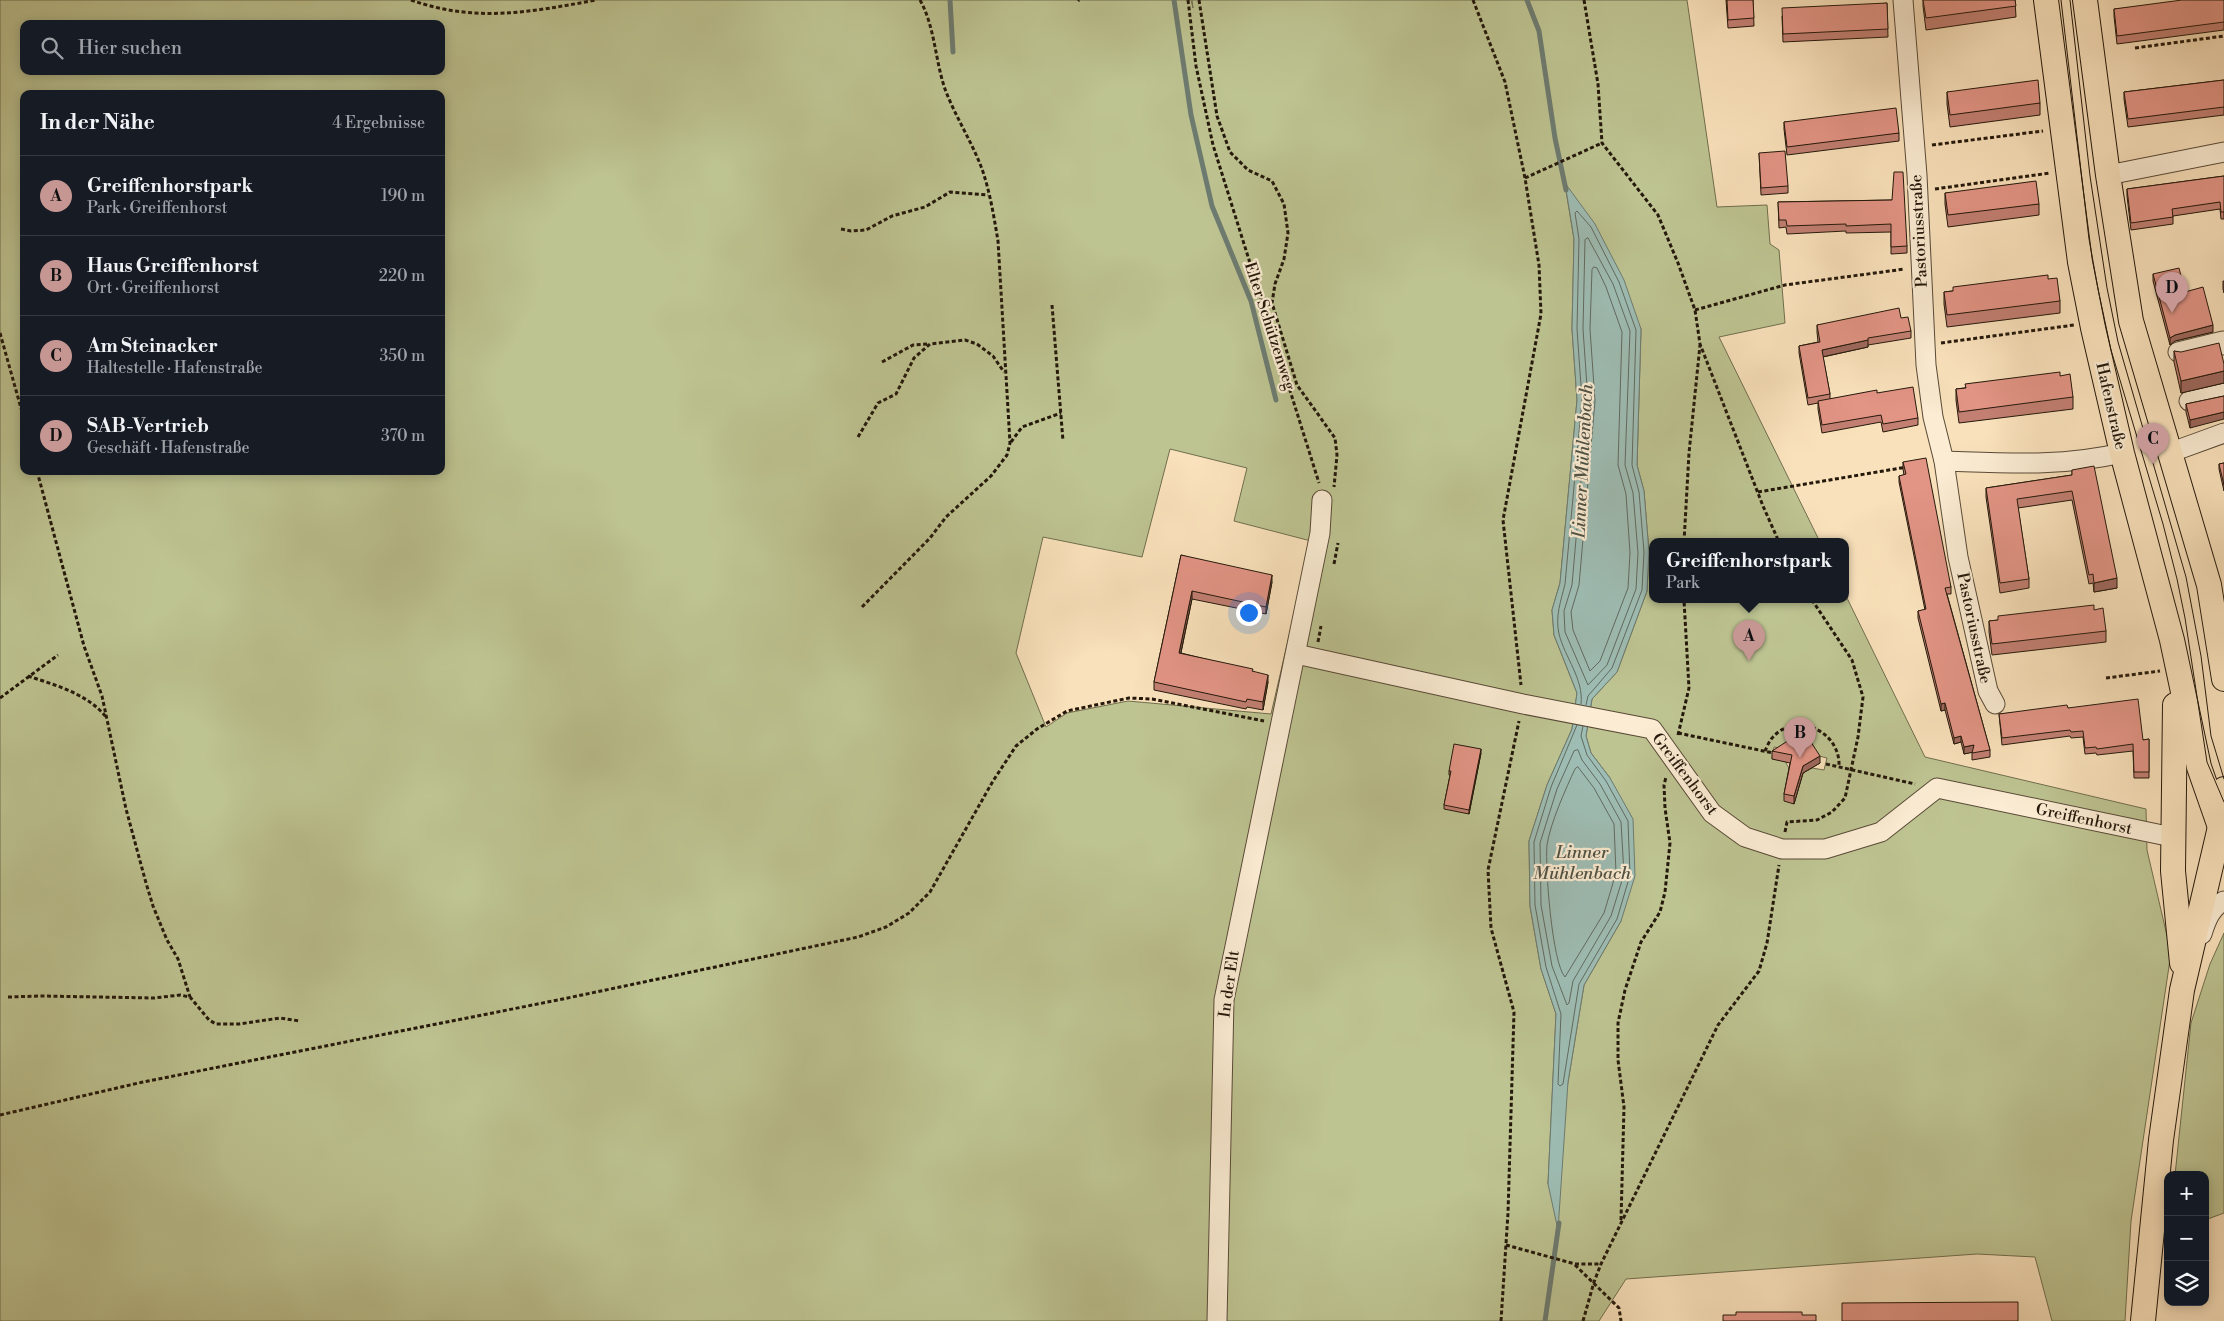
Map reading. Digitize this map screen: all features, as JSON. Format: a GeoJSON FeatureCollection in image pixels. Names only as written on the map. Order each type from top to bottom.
{"type":"FeatureCollection","features":[{"type":"Feature","properties":{"kind":"main road","name":"Hafenstraße"},"geometry":{"type":"LineString","coordinates":[[2046,0],[2080,262],[2093,328],[2122,453],[2172,640],[2199,768],[2222,829]]}},
{"type":"Feature","properties":{"kind":"main road"},"geometry":{"type":"LineString","coordinates":[[2085,0],[2108,175],[2131,321],[2209,585],[2224,679]]}},
{"type":"Feature","properties":{"kind":"main road"},"geometry":{"type":"LineString","coordinates":[[2143,1321],[2161,1140],[2182,990],[2183,968],[2174,885],[2172,837],[2175,712],[2172,640]]}},
{"type":"Feature","properties":{"kind":"main road"},"geometry":{"type":"LineString","coordinates":[[2182,990],[2215,903],[2224,789]]}},
{"type":"Feature","properties":{"kind":"street","name":"Pastoriusstraße"},"geometry":{"type":"LineString","coordinates":[[1903,0],[1918,192],[1925,345],[1933,417],[1944,461],[1958,557],[1988,691],[1994,704]]}},
{"type":"Feature","properties":{"kind":"street"},"geometry":{"type":"LineString","coordinates":[[2108,175],[2224,152]]}},
{"type":"Feature","properties":{"kind":"street"},"geometry":{"type":"LineString","coordinates":[[2178,352],[2223,341],[2224,345]]}},
{"type":"Feature","properties":{"kind":"street"},"geometry":{"type":"LineString","coordinates":[[2189,401],[2224,393]]}},
{"type":"Feature","properties":{"kind":"street"},"geometry":{"type":"LineString","coordinates":[[2169,453],[2224,433]]}},
{"type":"Feature","properties":{"kind":"street"},"geometry":{"type":"LineString","coordinates":[[1944,461],[2022,465],[2103,457],[2122,453]]}},
{"type":"Feature","properties":{"kind":"street"},"geometry":{"type":"LineString","coordinates":[[1296,654],[1320,533],[1329,498]]}},
{"type":"Feature","properties":{"kind":"street","name":"Greiffenhorst"},"geometry":{"type":"LineString","coordinates":[[1296,654],[1523,704],[1652,729],[1712,813],[1745,837],[1782,849],[1825,849],[1881,832],[1938,788],[2172,837]]}},
{"type":"Feature","properties":{"kind":"street","name":"In der Elt"},"geometry":{"type":"LineString","coordinates":[[1218,1321],[1224,1000],[1296,654]]}},
{"type":"Feature","properties":{"kind":"street"},"geometry":{"type":"LineString","coordinates":[[2174,885],[2184,900],[2215,903]]}},
{"type":"Feature","properties":{"kind":"path"},"geometry":{"type":"LineString","coordinates":[[411,0],[447,10],[486,15],[530,12],[596,0]]}},
{"type":"Feature","properties":{"kind":"path"},"geometry":{"type":"LineString","coordinates":[[862,607],[930,538],[946,517],[991,476],[1008,454],[1010,443],[998,241],[982,171],[945,89],[936,59],[929,20],[920,0]]}},
{"type":"Feature","properties":{"kind":"path","name":"Elter Schützenweg"},"geometry":{"type":"LineString","coordinates":[[1188,0],[1196,66],[1213,146],[1316,470],[1329,498]]}},
{"type":"Feature","properties":{"kind":"path"},"geometry":{"type":"LineString","coordinates":[[1199,0],[1217,116],[1230,152],[1248,170],[1272,181],[1284,204],[1288,233],[1284,259],[1275,284],[1272,303],[1297,384],[1335,438],[1337,455],[1334,487],[1329,498]]}},
{"type":"Feature","properties":{"kind":"path"},"geometry":{"type":"LineString","coordinates":[[1473,0],[1505,82],[1525,178],[1539,265],[1541,314],[1503,520],[1523,704],[1488,870],[1490,928],[1514,1012],[1506,1246],[1501,1321]]}},
{"type":"Feature","properties":{"kind":"path"},"geometry":{"type":"LineString","coordinates":[[1584,0],[1598,84],[1602,143],[1658,215],[1678,262],[1695,310],[1700,344],[1757,492],[1777,538]]}},
{"type":"Feature","properties":{"kind":"path"},"geometry":{"type":"LineString","coordinates":[[2135,48],[2224,36]]}},
{"type":"Feature","properties":{"kind":"path"},"geometry":{"type":"LineString","coordinates":[[1915,147],[2048,131]]}},
{"type":"Feature","properties":{"kind":"path"},"geometry":{"type":"LineString","coordinates":[[1525,178],[1542,172],[1602,143]]}},
{"type":"Feature","properties":{"kind":"path"},"geometry":{"type":"LineString","coordinates":[[1918,192],[2053,172]]}},
{"type":"Feature","properties":{"kind":"path"},"geometry":{"type":"LineString","coordinates":[[841,229],[858,231],[873,227],[892,216],[925,207],[950,192],[988,195]]}},
{"type":"Feature","properties":{"kind":"path"},"geometry":{"type":"LineString","coordinates":[[1695,310],[1785,285],[1921,267]]}},
{"type":"Feature","properties":{"kind":"path"},"geometry":{"type":"LineString","coordinates":[[1052,305],[1063,441]]}},
{"type":"Feature","properties":{"kind":"path"},"geometry":{"type":"LineString","coordinates":[[1925,345],[2075,325]]}},
{"type":"Feature","properties":{"kind":"path"},"geometry":{"type":"LineString","coordinates":[[0,334],[20,405]]}},
{"type":"Feature","properties":{"kind":"path"},"geometry":{"type":"LineString","coordinates":[[882,362],[913,345],[965,340],[977,344],[993,356],[1006,374]]}},
{"type":"Feature","properties":{"kind":"path"},"geometry":{"type":"LineString","coordinates":[[858,437],[878,403],[896,394],[914,358],[930,344]]}},
{"type":"Feature","properties":{"kind":"path"},"geometry":{"type":"LineString","coordinates":[[1684,538],[1689,453],[1700,344]]}},
{"type":"Feature","properties":{"kind":"path"},"geometry":{"type":"LineString","coordinates":[[1010,443],[1022,427],[1060,413]]}},
{"type":"Feature","properties":{"kind":"path"},"geometry":{"type":"LineString","coordinates":[[1757,492],[1908,467]]}},
{"type":"Feature","properties":{"kind":"path"},"geometry":{"type":"LineString","coordinates":[[38,475],[84,646],[102,696],[126,809],[152,906],[167,940],[178,959],[190,998],[209,1020],[216,1024],[239,1024],[280,1018],[300,1021]]}},
{"type":"Feature","properties":{"kind":"path"},"geometry":{"type":"LineString","coordinates":[[1332,572],[1339,536]]}},
{"type":"Feature","properties":{"kind":"path"},"geometry":{"type":"LineString","coordinates":[[1684,603],[1689,688],[1679,733],[1773,753]]}},
{"type":"Feature","properties":{"kind":"path"},"geometry":{"type":"LineString","coordinates":[[1583,1321],[1594,1282],[1621,1221],[1718,1025],[1758,971],[1767,943],[1788,822],[1817,820],[1832,812],[1845,798],[1858,737],[1863,697],[1852,660],[1814,603]]}},
{"type":"Feature","properties":{"kind":"path"},"geometry":{"type":"LineString","coordinates":[[1316,658],[1322,617]]}},
{"type":"Feature","properties":{"kind":"path"},"geometry":{"type":"LineString","coordinates":[[0,698],[58,655]]}},
{"type":"Feature","properties":{"kind":"path"},"geometry":{"type":"LineString","coordinates":[[2106,678],[2140,673]]}},
{"type":"Feature","properties":{"kind":"path"},"geometry":{"type":"LineString","coordinates":[[28,676],[79,696],[100,710],[106,717]]}},
{"type":"Feature","properties":{"kind":"path"},"geometry":{"type":"LineString","coordinates":[[0,1115],[143,1082],[558,1000],[858,937],[886,927],[909,913],[930,892],[993,782],[1016,746],[1037,729],[1067,711],[1129,698],[1152,699],[1280,724]]}},
{"type":"Feature","properties":{"kind":"path"},"geometry":{"type":"LineString","coordinates":[[1765,751],[1772,738],[1783,729],[1799,726],[1814,727],[1827,734],[1837,748],[1839,767]]}},
{"type":"Feature","properties":{"kind":"path"},"geometry":{"type":"LineString","coordinates":[[1621,1221],[1624,1107],[1618,1060],[1618,1024],[1625,990],[1641,942],[1660,912],[1665,892],[1670,843],[1664,786],[1671,756]]}},
{"type":"Feature","properties":{"kind":"path"},"geometry":{"type":"LineString","coordinates":[[1826,764],[1938,788]]}},
{"type":"Feature","properties":{"kind":"path"},"geometry":{"type":"LineString","coordinates":[[8,997],[154,998],[180,994],[190,998]]}},
{"type":"Feature","properties":{"kind":"path"},"geometry":{"type":"LineString","coordinates":[[1506,1246],[1575,1264],[1602,1264]]}},
{"type":"Feature","properties":{"kind":"path"},"geometry":{"type":"LineString","coordinates":[[1575,1264],[1618,1308],[1621,1321]]}},
{"type":"Feature","properties":{"kind":"green space"},"geometry":{"type":"Polygon","coordinates":[[[0,0],[1191,0],[1193,8],[1192,0],[1687,0],[1717,207],[1767,205],[1770,244],[1779,250],[1785,323],[1719,337],[1818,538],[1649,538],[1649,552],[1649,603],[1849,602],[1925,757],[2146,809],[2147,850],[2171,953],[2131,1221],[2125,1321],[2052,1321],[2035,1257],[1977,1254],[1626,1279],[1599,1321],[0,1321],[0,0]],[[1565,185],[1574,239],[1572,329],[1577,400],[1560,583],[1552,610],[1554,635],[1577,693],[1572,729],[1547,785],[1529,841],[1530,906],[1541,969],[1556,1014],[1548,1184],[1568,1082],[1584,985],[1621,921],[1610,778],[1591,753],[1586,736],[1592,699],[1617,672],[1647,591],[1649,552],[1644,491],[1637,465],[1641,329],[1565,185]],[[1170,449],[1142,557],[1043,537],[1016,653],[1046,727],[1067,713],[1128,701],[1271,714],[1311,541],[1234,521],[1247,468],[1170,449]],[[1799,731],[1797,743],[1787,749],[1774,747],[1772,759],[1785,761],[1799,786],[1803,773],[1812,768],[1824,770],[1827,758],[1815,755],[1809,746],[1811,733],[1799,731]]]}},
{"type":"Feature","properties":{"kind":"green space"},"geometry":{"type":"Polygon","coordinates":[[[2224,933],[2224,1213],[2209,1219],[2209,1171],[2175,1171],[2191,1023],[2210,964],[2224,933]]]}},
{"type":"Feature","properties":{"kind":"water","name":"Linner Mühlenbach"},"geometry":{"type":"Polygon","coordinates":[[[1565,183],[1595,224],[1624,280],[1641,329],[1637,465],[1644,491],[1649,552],[1647,591],[1617,672],[1592,699],[1586,736],[1591,753],[1610,778],[1633,819],[1635,876],[1621,921],[1584,985],[1568,1082],[1558,1230],[1548,1184],[1556,1014],[1541,969],[1530,906],[1529,841],[1547,785],[1572,729],[1577,693],[1554,635],[1552,610],[1560,583],[1577,400],[1572,329],[1574,239],[1565,183]]]}},
{"type":"Feature","properties":{"kind":"building"},"geometry":{"type":"Polygon","coordinates":[[[1727,0],[1753,0],[1754,18],[1728,20],[1727,0]]]}},
{"type":"Feature","properties":{"kind":"building"},"geometry":{"type":"Polygon","coordinates":[[[1923,0],[2015,0],[2016,6],[1926,18],[1923,0]]]}},
{"type":"Feature","properties":{"kind":"building"},"geometry":{"type":"Polygon","coordinates":[[[2182,0],[2224,0],[2224,22],[2117,36],[2114,9],[2182,0]]]}},
{"type":"Feature","properties":{"kind":"building"},"geometry":{"type":"Polygon","coordinates":[[[1887,3],[1888,29],[1783,34],[1782,8],[1887,3]]]}},
{"type":"Feature","properties":{"kind":"building"},"geometry":{"type":"Polygon","coordinates":[[[2038,80],[2040,103],[1950,115],[1947,92],[2038,80]]]}},
{"type":"Feature","properties":{"kind":"building"},"geometry":{"type":"Polygon","coordinates":[[[2224,80],[2224,107],[2128,119],[2124,92],[2224,80]]]}},
{"type":"Feature","properties":{"kind":"building"},"geometry":{"type":"Polygon","coordinates":[[[1896,108],[1899,133],[1787,147],[1784,122],[1896,108]]]}},
{"type":"Feature","properties":{"kind":"building"},"geometry":{"type":"Polygon","coordinates":[[[1785,151],[1788,186],[1761,188],[1759,153],[1785,151]]]}},
{"type":"Feature","properties":{"kind":"building"},"geometry":{"type":"Polygon","coordinates":[[[1894,172],[1903,172],[1907,246],[1891,247],[1891,224],[1787,226],[1786,220],[1779,220],[1778,202],[1892,200],[1894,172]]]}},
{"type":"Feature","properties":{"kind":"building"},"geometry":{"type":"Polygon","coordinates":[[[2224,176],[2224,212],[2221,212],[2220,202],[2172,209],[2173,217],[2131,223],[2127,189],[2224,176]]]}},
{"type":"Feature","properties":{"kind":"building"},"geometry":{"type":"Polygon","coordinates":[[[2036,181],[2039,204],[1948,215],[1945,193],[2036,181]]]}},
{"type":"Feature","properties":{"kind":"building"},"geometry":{"type":"Polygon","coordinates":[[[2179,268],[2185,292],[2203,287],[2213,325],[2170,338],[2153,274],[2179,268]]]}},
{"type":"Feature","properties":{"kind":"building"},"geometry":{"type":"Polygon","coordinates":[[[2048,275],[2048,279],[2057,278],[2060,301],[1947,315],[1944,292],[1953,291],[1953,287],[2048,275]]]}},
{"type":"Feature","properties":{"kind":"building"},"geometry":{"type":"Polygon","coordinates":[[[1899,308],[1901,318],[1908,317],[1911,331],[1868,338],[1868,340],[1822,350],[1830,394],[1808,398],[1799,346],[1820,342],[1817,325],[1899,308]]]}},
{"type":"Feature","properties":{"kind":"building"},"geometry":{"type":"Polygon","coordinates":[[[2219,343],[2224,371],[2181,381],[2174,351],[2181,352],[2219,343]]]}},
{"type":"Feature","properties":{"kind":"building"},"geometry":{"type":"Polygon","coordinates":[[[2060,372],[2060,376],[2070,374],[2073,397],[1959,412],[1956,389],[1966,388],[1965,384],[2060,372]]]}},
{"type":"Feature","properties":{"kind":"building"},"geometry":{"type":"Polygon","coordinates":[[[1913,387],[1918,418],[1883,424],[1881,415],[1822,425],[1818,401],[1877,390],[1877,393],[1913,387]]]}},
{"type":"Feature","properties":{"kind":"building"},"geometry":{"type":"Polygon","coordinates":[[[2224,396],[2224,412],[2190,420],[2186,404],[2224,396]]]}},
{"type":"Feature","properties":{"kind":"building"},"geometry":{"type":"Polygon","coordinates":[[[1926,458],[1951,587],[1945,588],[1990,750],[1972,753],[1974,745],[1964,747],[1961,736],[1954,738],[1945,703],[1941,704],[1918,611],[1926,609],[1899,476],[1906,474],[1903,462],[1926,458]]]}},
{"type":"Feature","properties":{"kind":"building"},"geometry":{"type":"Polygon","coordinates":[[[2224,463],[2224,485],[2219,464],[2224,463]]]}},
{"type":"Feature","properties":{"kind":"building"},"geometry":{"type":"Polygon","coordinates":[[[2094,466],[2117,578],[2094,583],[2093,574],[2089,575],[2072,491],[2017,499],[2029,579],[2000,583],[1986,488],[2072,475],[2072,470],[2094,466]]]}},
{"type":"Feature","properties":{"kind":"building"},"geometry":{"type":"Polygon","coordinates":[[[1181,555],[1272,575],[1266,607],[1192,591],[1179,653],[1253,669],[1252,671],[1268,675],[1263,702],[1247,699],[1246,702],[1154,682],[1181,555]]]}},
{"type":"Feature","properties":{"kind":"building"},"geometry":{"type":"Polygon","coordinates":[[[2094,605],[2094,610],[2103,608],[2106,631],[1992,644],[1989,621],[1998,620],[1998,616],[2094,605]]]}},
{"type":"Feature","properties":{"kind":"building"},"geometry":{"type":"Polygon","coordinates":[[[2138,699],[2143,740],[2149,739],[2149,772],[2134,772],[2133,744],[2097,749],[2096,747],[2085,748],[2083,731],[2071,732],[2070,730],[2002,738],[1999,714],[2067,705],[2068,708],[2138,699]]]}},
{"type":"Feature","properties":{"kind":"building"},"geometry":{"type":"Polygon","coordinates":[[[1811,726],[1809,739],[1820,756],[1803,766],[1794,796],[1784,794],[1792,755],[1772,751],[1811,726]]]}},
{"type":"Feature","properties":{"kind":"building"},"geometry":{"type":"Polygon","coordinates":[[[1454,744],[1481,749],[1469,810],[1444,805],[1454,744]]]}},
{"type":"Feature","properties":{"kind":"building"},"geometry":{"type":"Polygon","coordinates":[[[2018,1302],[2018,1321],[1842,1321],[1842,1303],[2018,1302]]]}},
{"type":"Feature","properties":{"kind":"building"},"geometry":{"type":"Polygon","coordinates":[[[1736,1312],[1802,1312],[1802,1315],[1816,1315],[1816,1321],[1723,1321],[1723,1315],[1736,1315],[1736,1312]]]}},
{"type":"Feature","properties":{"kind":"waterway"},"geometry":{"type":"LineString","coordinates":[[950,0],[953,52]]}},
{"type":"Feature","properties":{"kind":"waterway"},"geometry":{"type":"LineString","coordinates":[[1174,0],[1191,115],[1212,206],[1251,301],[1276,400]]}},
{"type":"Feature","properties":{"kind":"waterway","name":"Linner Mühlenbach"},"geometry":{"type":"LineString","coordinates":[[1527,0],[1539,31],[1555,138],[1566,190]]}},
{"type":"Feature","properties":{"kind":"waterway","name":"Linner Mühlenbach"},"geometry":{"type":"LineString","coordinates":[[1545,1321],[1559,1223]]}},
{"type":"Feature","properties":{"kind":"tram line"},"geometry":{"type":"LineString","coordinates":[[2061,0],[2089,239],[2098,289],[2111,350],[2163,524],[2177,579],[2185,618],[2207,762],[2224,802]]}},
{"type":"Feature","properties":{"kind":"tram line"},"geometry":{"type":"LineString","coordinates":[[2070,0],[2090,176],[2107,288],[2118,342],[2186,577],[2201,656],[2211,736],[2224,779]]}},
{"type":"Feature","properties":{"kind":"place","name":"SAB-Vertrieb"},"geometry":{"type":"Point","coordinates":[2172,313]}},
{"type":"Feature","properties":{"kind":"place","name":"Am Steinacker"},"geometry":{"type":"Point","coordinates":[2153,464]}},
{"type":"Feature","properties":{"kind":"place","name":"Greiffenhorstpark"},"geometry":{"type":"Point","coordinates":[1749,661]}},
{"type":"Feature","properties":{"kind":"place","name":"Haus Greiffenhorst"},"geometry":{"type":"Point","coordinates":[1800,758]}}]}
